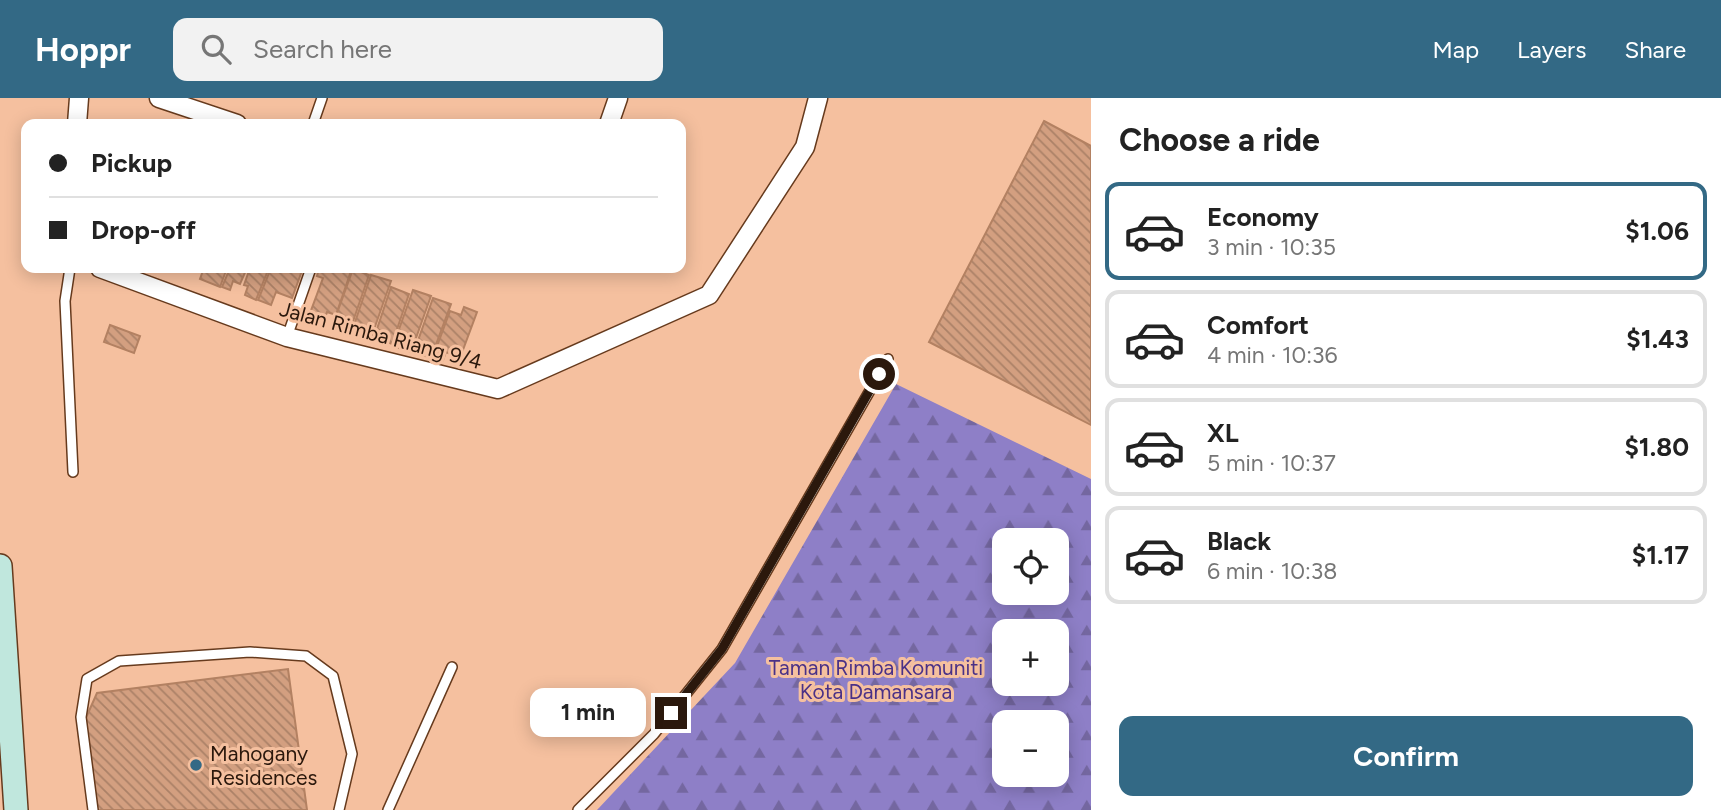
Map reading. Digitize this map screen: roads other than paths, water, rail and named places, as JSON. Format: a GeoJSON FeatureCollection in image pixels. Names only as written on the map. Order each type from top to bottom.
{"type":"FeatureCollection","features":[{"type":"Feature","properties":{"kind":"main road"},"geometry":{"type":"LineString","coordinates":[[0,566],[16,810]]}},
{"type":"Feature","properties":{"kind":"street"},"geometry":{"type":"LineString","coordinates":[[77,119],[79,98]]}},
{"type":"Feature","properties":{"kind":"street"},"geometry":{"type":"LineString","coordinates":[[159,98],[222,119]]}},
{"type":"Feature","properties":{"kind":"street"},"geometry":{"type":"LineString","coordinates":[[611,119],[618,98]]}},
{"type":"Feature","properties":{"kind":"street","name":"Jalan Rimba Riang 9/4"},"geometry":{"type":"LineString","coordinates":[[114,273],[287,337],[498,389],[709,295],[805,147],[818,98]]}},
{"type":"Feature","properties":{"kind":"lane"},"geometry":{"type":"LineString","coordinates":[[315,119],[322,98]]}},
{"type":"Feature","properties":{"kind":"lane"},"geometry":{"type":"LineString","coordinates":[[69,273],[65,301],[73,472]]}},
{"type":"Feature","properties":{"kind":"lane"},"geometry":{"type":"LineString","coordinates":[[287,337],[310,273]]}},
{"type":"Feature","properties":{"kind":"lane"},"geometry":{"type":"LineString","coordinates":[[578,810],[654,734],[722,649],[888,359]]}},
{"type":"Feature","properties":{"kind":"lane"},"geometry":{"type":"LineString","coordinates":[[93,810],[81,717],[88,679],[119,662],[250,652],[306,656],[333,676],[352,754],[339,810]]}},
{"type":"Feature","properties":{"kind":"lane"},"geometry":{"type":"LineString","coordinates":[[388,810],[452,667]]}},
{"type":"Feature","properties":{"kind":"place","name":"Mahogany Residences"},"geometry":{"type":"Point","coordinates":[196,765]}},
{"type":"Feature","properties":{"kind":"park label","name":"Taman Rimba Komuniti Kota Damansara"},"geometry":{"type":"Point","coordinates":[876,679]}}]}
